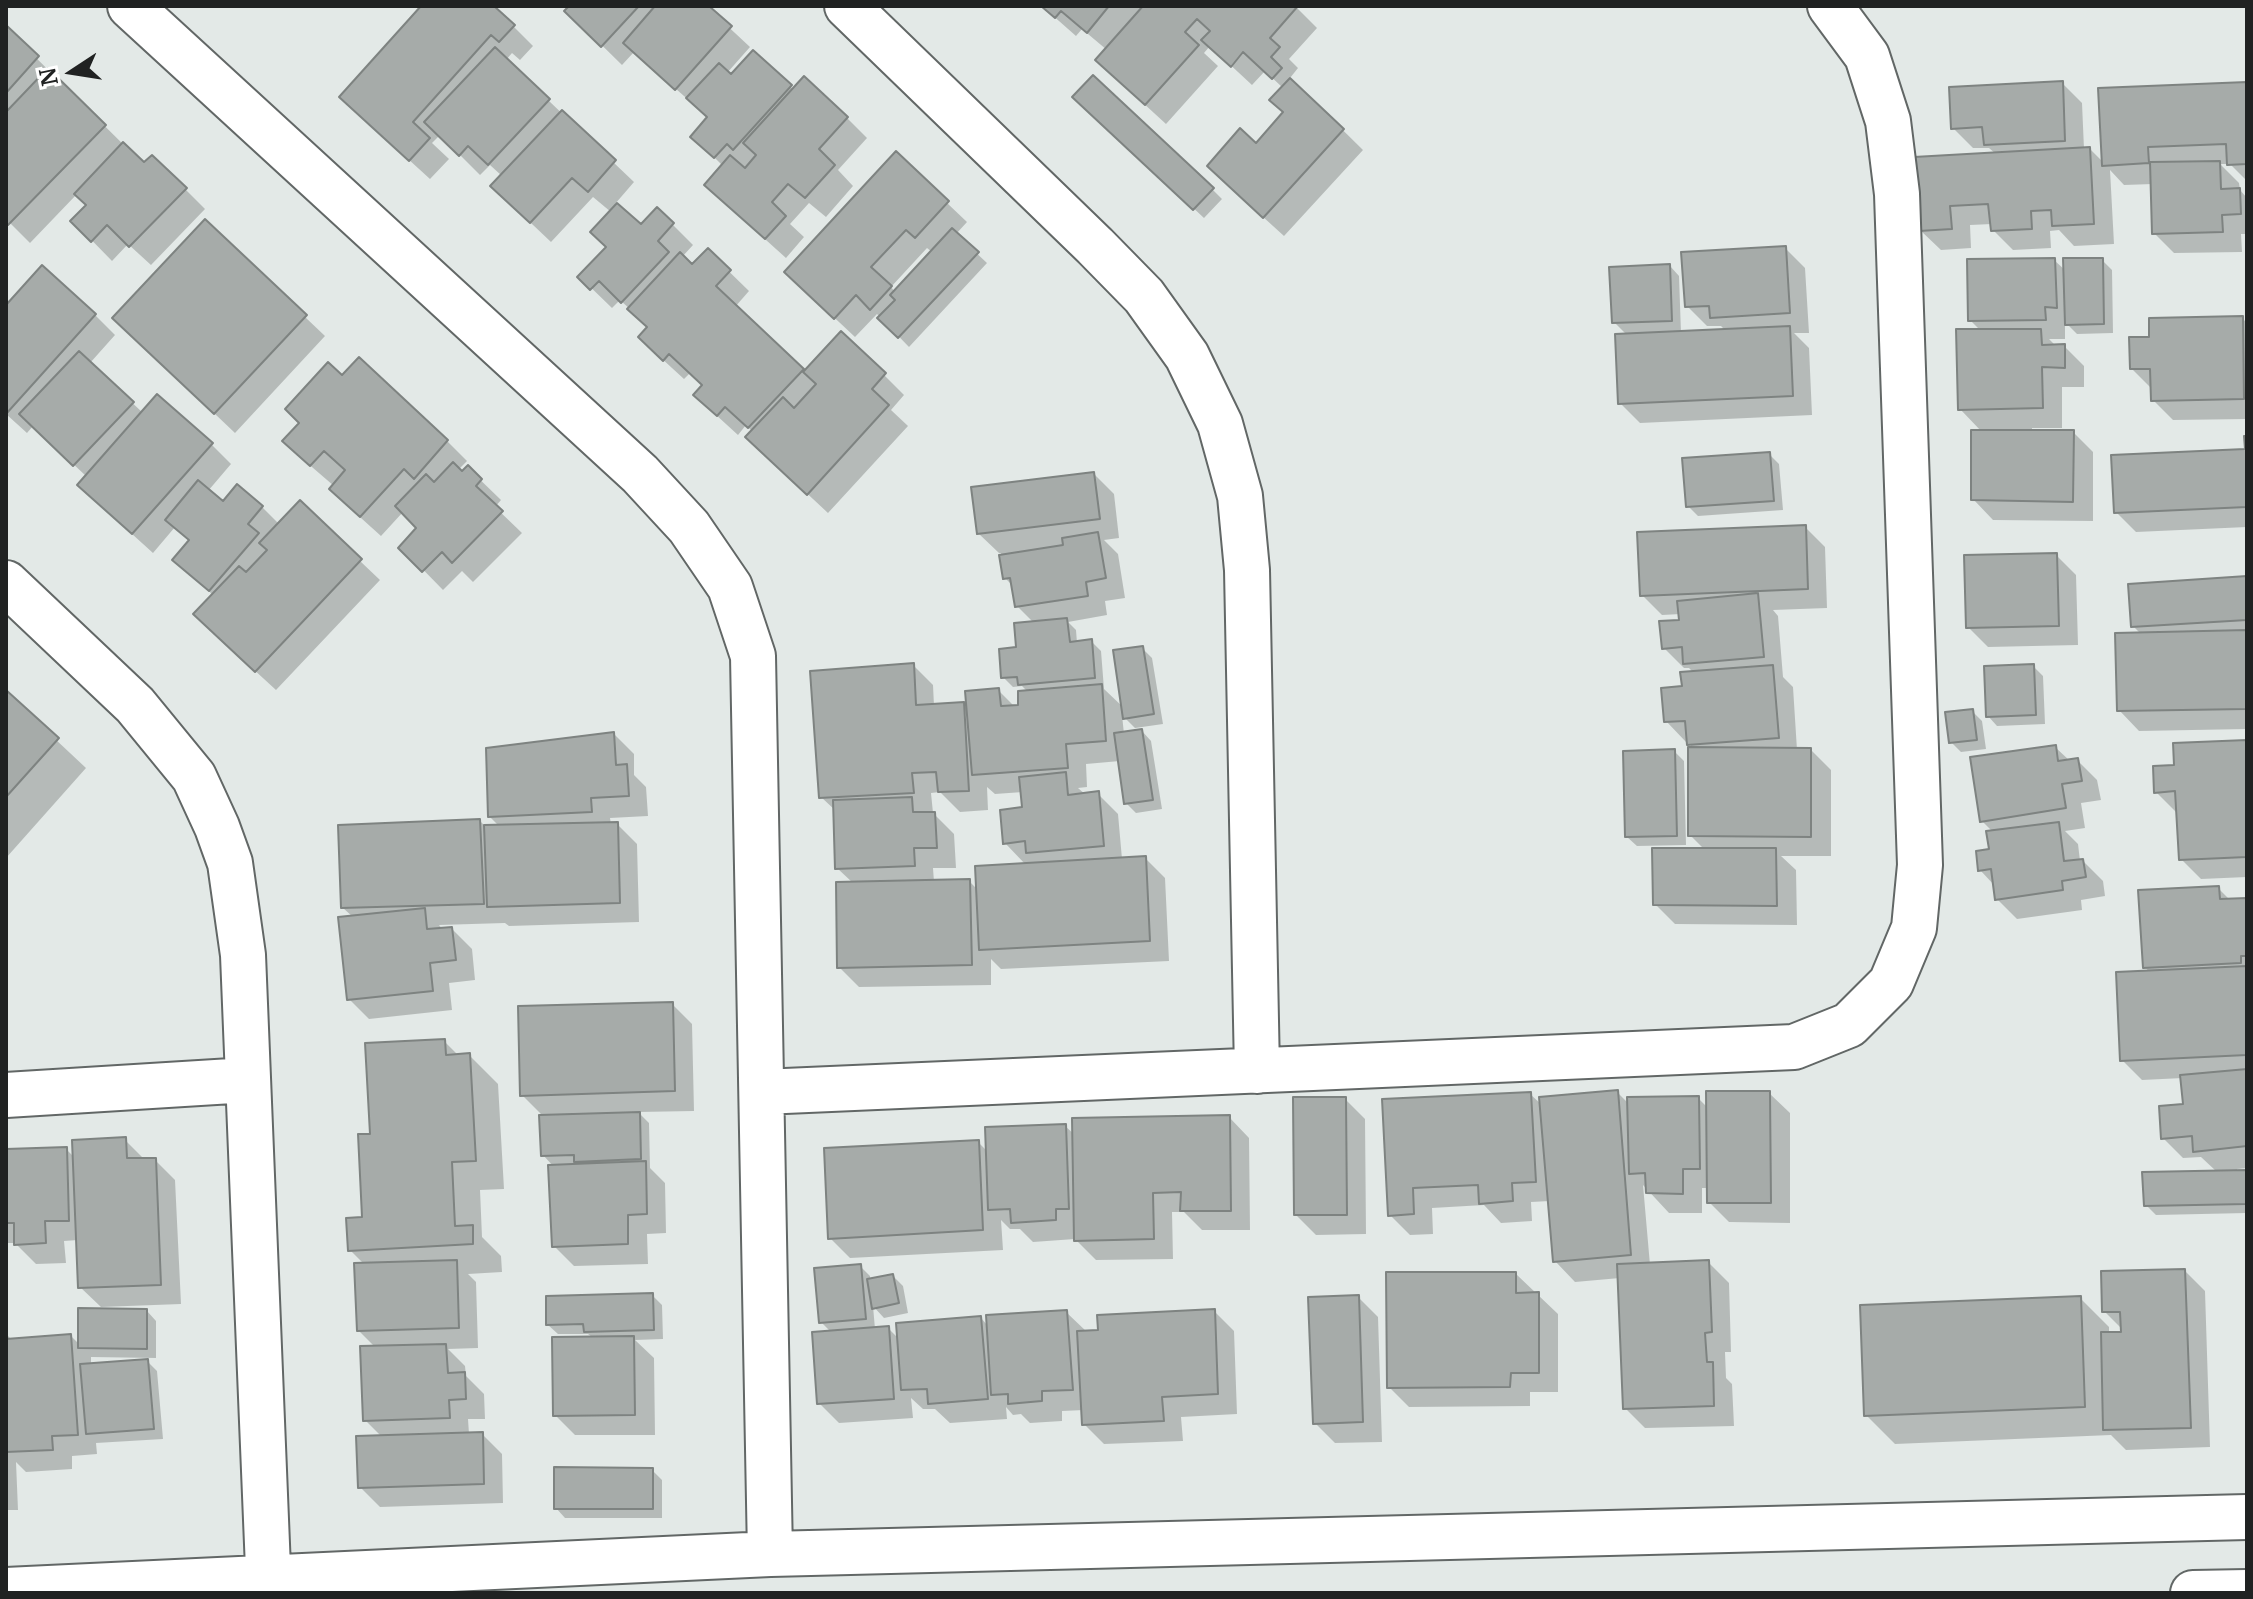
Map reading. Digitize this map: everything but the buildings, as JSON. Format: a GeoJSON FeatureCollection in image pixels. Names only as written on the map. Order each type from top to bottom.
{"type":"FeatureCollection","features":[{"type":"Feature","properties":{"kind":"street"},"geometry":{"type":"LineString","coordinates":[[130,6],[640,474],[689,527],[730,587],[753,656],[770,1554]]}},
{"type":"Feature","properties":{"kind":"street"},"geometry":{"type":"LineString","coordinates":[[847,6],[1144,296],[1187,356],[1220,424],[1240,496],[1247,570],[1257,1071]]}},
{"type":"Feature","properties":{"kind":"street"},"geometry":{"type":"LineString","coordinates":[[762,1092],[1794,1047],[1849,1025],[1891,983],[1914,928],[1920,865],[1897,194],[1888,121],[1867,56],[1830,6]]}},
{"type":"Feature","properties":{"kind":"street"},"geometry":{"type":"LineString","coordinates":[[6,583],[135,705],[194,777],[230,863],[243,955],[269,1585]]}},
{"type":"Feature","properties":{"kind":"street"},"geometry":{"type":"LineString","coordinates":[[6,1095],[248,1080]]}},
{"type":"Feature","properties":{"kind":"street"},"geometry":{"type":"LineString","coordinates":[[6,1590],[269,1585],[770,1554],[2247,1517]]}},
{"type":"Feature","properties":{"kind":"street"},"geometry":{"type":"LineString","coordinates":[[2193,1593],[2247,1592]]}}]}
